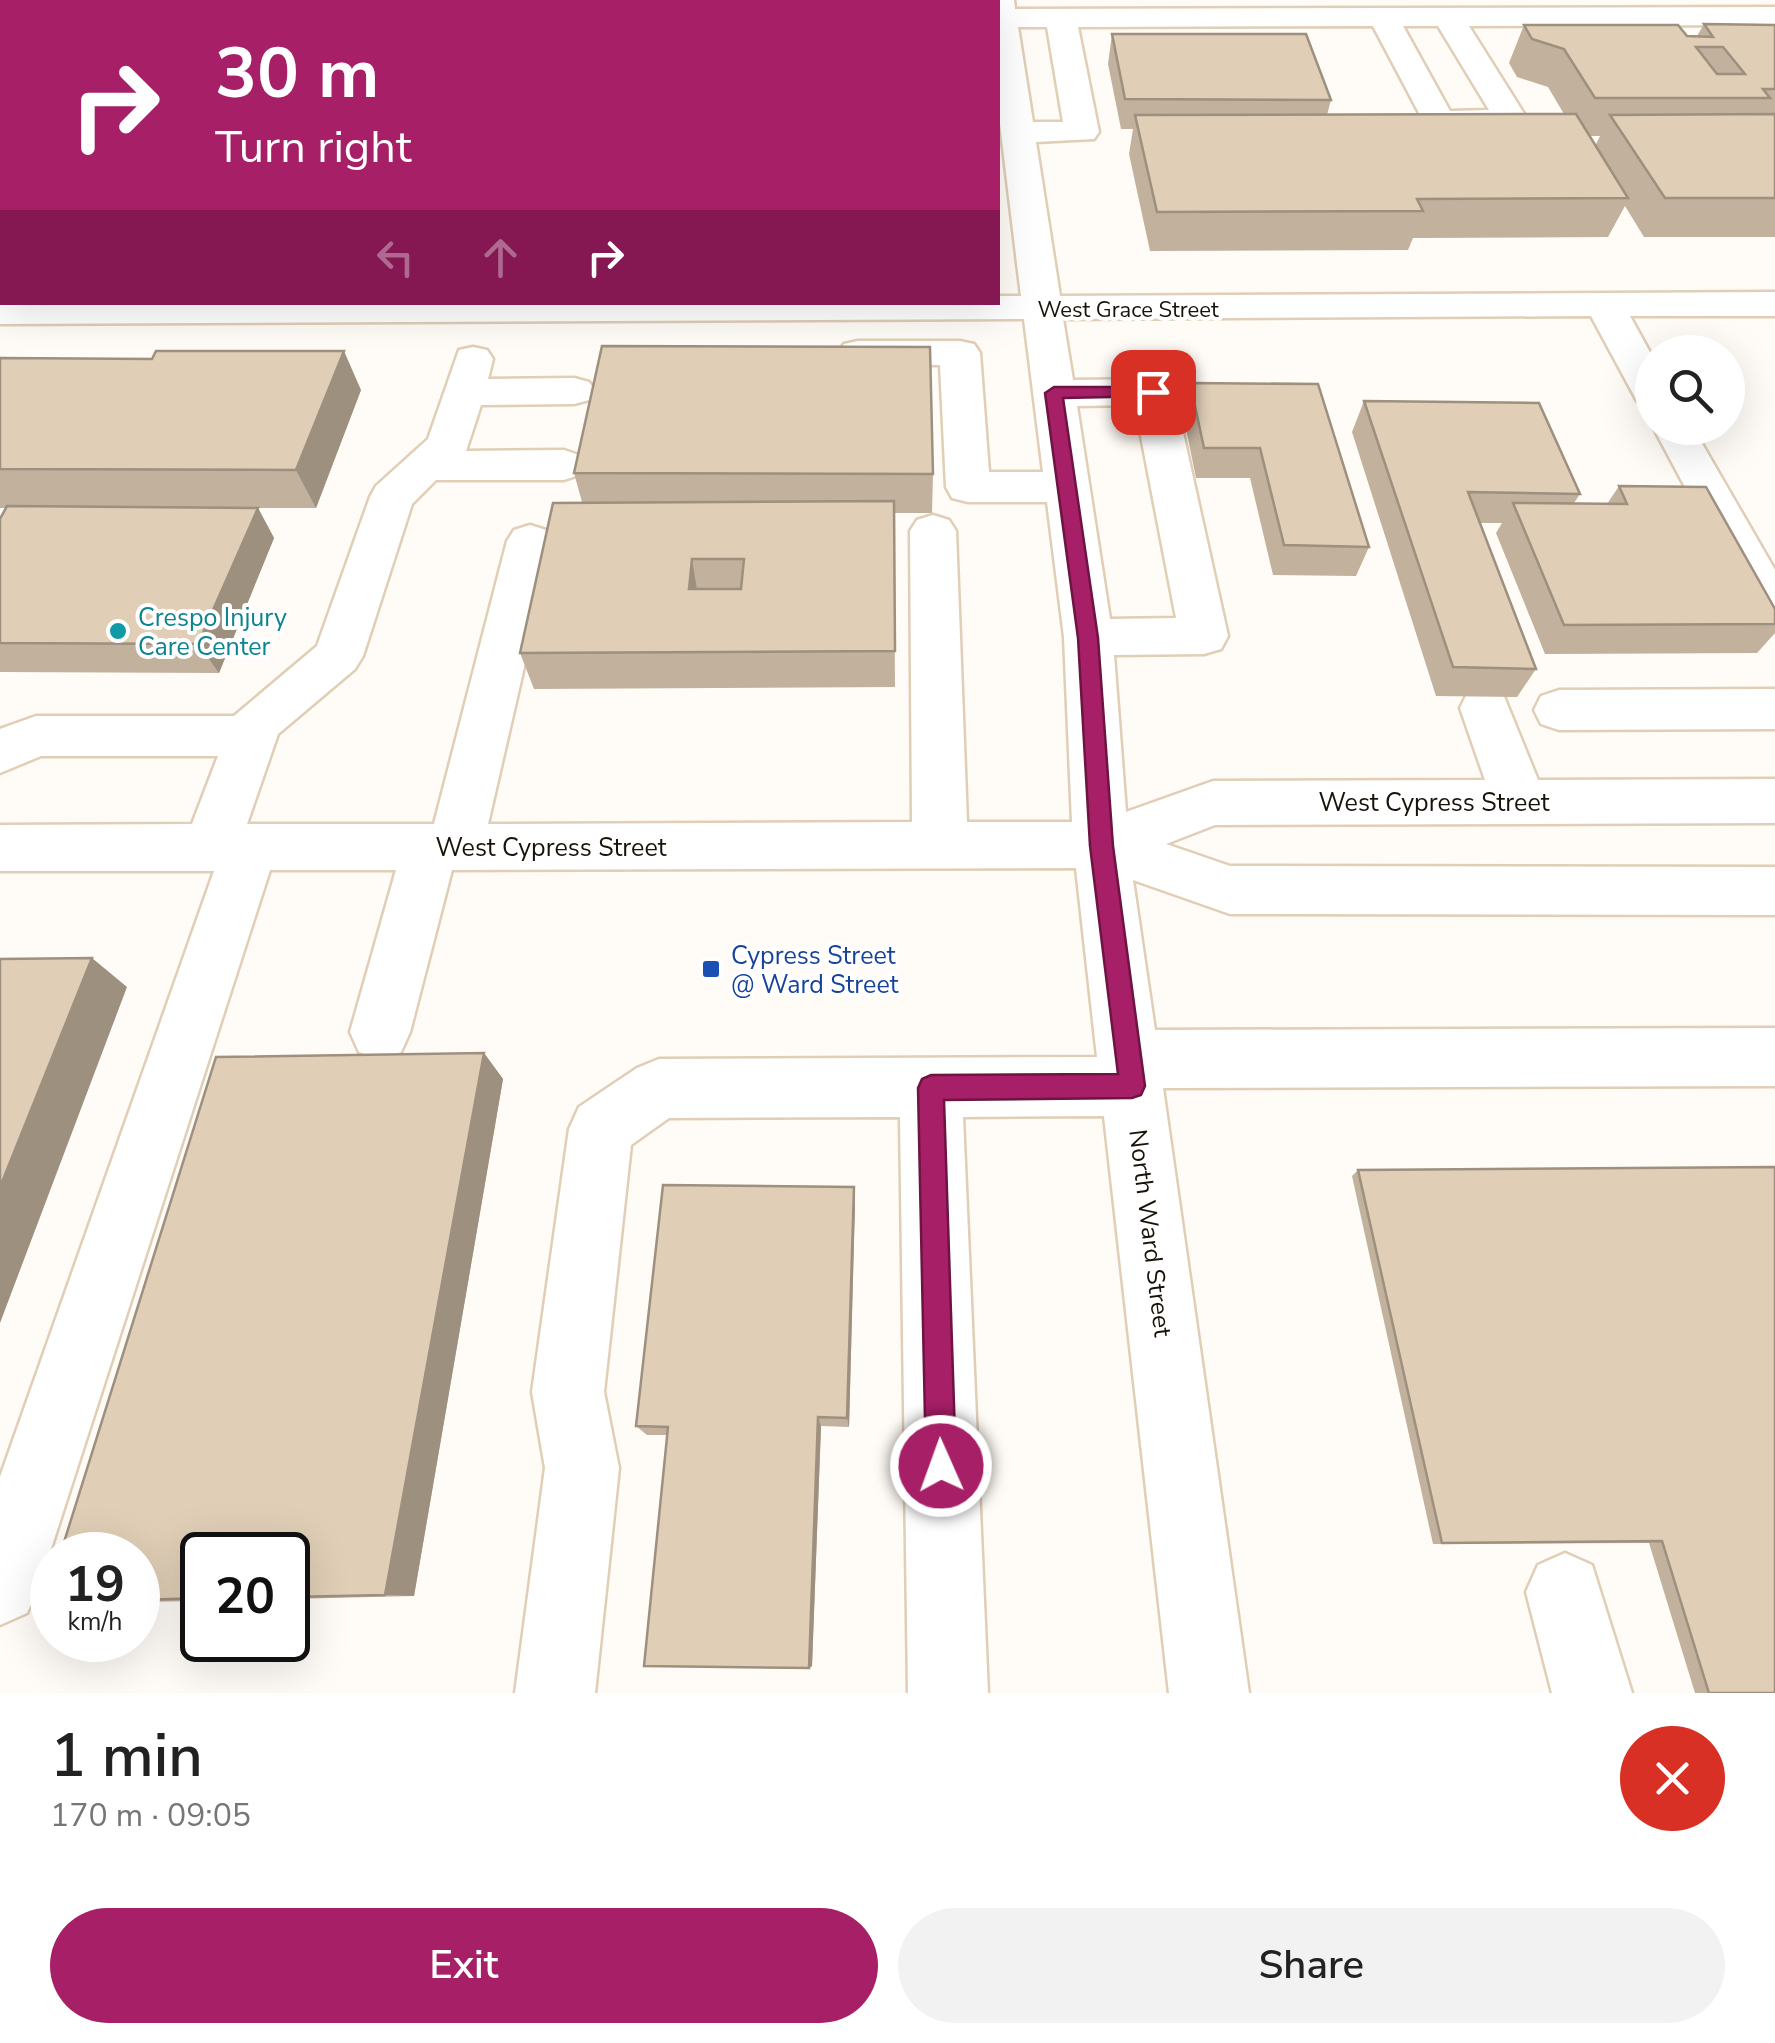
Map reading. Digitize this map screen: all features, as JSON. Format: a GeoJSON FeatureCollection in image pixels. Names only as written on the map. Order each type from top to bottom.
{"type":"FeatureCollection","features":[{"type":"Feature","properties":{"kind":"street"},"geometry":{"type":"LineString","coordinates":[[1064,20],[1207,9],[1250,18],[1303,9],[1383,17],[1775,16]]}},
{"type":"Feature","properties":{"kind":"street"},"geometry":{"type":"LineString","coordinates":[[1000,12],[1260,43],[1250,18]]}},
{"type":"Feature","properties":{"kind":"street"},"geometry":{"type":"LineString","coordinates":[[1383,17],[1439,122],[1511,120],[1448,17]]}},
{"type":"Feature","properties":{"kind":"street","name":"North Ward Street"},"geometry":{"type":"LineString","coordinates":[[1000,18],[1018,132],[1016,252],[1042,310],[1015,370],[1067,487],[1088,638],[1101,846],[1209,1693]]}},
{"type":"Feature","properties":{"kind":"street"},"geometry":{"type":"LineString","coordinates":[[1018,132],[1082,132],[1064,20]]}},
{"type":"Feature","properties":{"kind":"street"},"geometry":{"type":"LineString","coordinates":[[1604,305],[1635,361]]}},
{"type":"Feature","properties":{"kind":"street","name":"West Grace Street"},"geometry":{"type":"LineString","coordinates":[[0,312],[86,307],[272,307],[358,327],[532,306],[644,310],[736,306],[1042,310],[1604,305],[1762,314]]}},
{"type":"Feature","properties":{"kind":"street"},"geometry":{"type":"LineString","coordinates":[[643,354],[644,310]]}},
{"type":"Feature","properties":{"kind":"street"},"geometry":{"type":"LineString","coordinates":[[822,353],[960,352],[1015,370],[1153,392],[1204,636],[1088,638]]}},
{"type":"Feature","properties":{"kind":"street"},"geometry":{"type":"LineString","coordinates":[[1015,370],[968,487],[1067,487]]}},
{"type":"Feature","properties":{"kind":"street"},"geometry":{"type":"LineString","coordinates":[[0,1586],[230,848],[256,724],[338,656],[392,496],[448,445],[468,376],[574,391]]}},
{"type":"Feature","properties":{"kind":"street"},"geometry":{"type":"LineString","coordinates":[[1682,445],[1775,612]]}},
{"type":"Feature","properties":{"kind":"street"},"geometry":{"type":"LineString","coordinates":[[424,466],[564,465]]}},
{"type":"Feature","properties":{"kind":"street"},"geometry":{"type":"LineString","coordinates":[[934,531],[940,845]]}},
{"type":"Feature","properties":{"kind":"street"},"geometry":{"type":"LineString","coordinates":[[380,1032],[442,847],[530,540]]}},
{"type":"Feature","properties":{"kind":"street"},"geometry":{"type":"LineString","coordinates":[[1485,708],[1520,802]]}},
{"type":"Feature","properties":{"kind":"street"},"geometry":{"type":"LineString","coordinates":[[1560,710],[1775,709]]}},
{"type":"Feature","properties":{"kind":"street"},"geometry":{"type":"LineString","coordinates":[[18,744],[252,736]]}},
{"type":"Feature","properties":{"kind":"street","name":"West Cypress Street"},"geometry":{"type":"LineString","coordinates":[[1101,846],[1213,803],[1775,801]]}},
{"type":"Feature","properties":{"kind":"street","name":"West Cypress Street"},"geometry":{"type":"LineString","coordinates":[[0,848],[1101,846],[1230,890],[1775,891]]}},
{"type":"Feature","properties":{"kind":"street"},"geometry":{"type":"LineString","coordinates":[[555,1693],[582,1468],[568,1392],[601,1129],[659,1089],[931,1088],[1130,1073],[1775,1057]]}},
{"type":"Feature","properties":{"kind":"street"},"geometry":{"type":"LineString","coordinates":[[931,1088],[948,1693]]}},
{"type":"Feature","properties":{"kind":"street"},"geometry":{"type":"LineString","coordinates":[[1565,1592],[1592,1693]]}},
{"type":"Feature","properties":{"kind":"building"},"geometry":{"type":"Polygon","coordinates":[[[1704,24],[1775,25],[1775,89],[1763,89],[1770,98],[1595,98],[1564,49],[1532,39],[1524,25],[1678,25],[1687,36],[1713,37],[1704,24]],[[1696,47],[1717,74],[1745,74],[1723,47],[1696,47]]]}},
{"type":"Feature","properties":{"kind":"building"},"geometry":{"type":"Polygon","coordinates":[[[1112,34],[1306,34],[1331,100],[1125,99],[1112,34]]]}},
{"type":"Feature","properties":{"kind":"building"},"geometry":{"type":"Polygon","coordinates":[[[1576,114],[1628,198],[1417,199],[1423,211],[1157,212],[1135,115],[1576,114]]]}},
{"type":"Feature","properties":{"kind":"building"},"geometry":{"type":"Polygon","coordinates":[[[1775,114],[1775,198],[1665,198],[1610,115],[1775,114]]]}},
{"type":"Feature","properties":{"kind":"building"},"geometry":{"type":"Polygon","coordinates":[[[602,346],[930,347],[933,474],[574,473],[602,346]]]}},
{"type":"Feature","properties":{"kind":"building"},"geometry":{"type":"Polygon","coordinates":[[[156,351],[344,351],[296,470],[0,469],[0,358],[152,359],[156,351]]]}},
{"type":"Feature","properties":{"kind":"building"},"geometry":{"type":"Polygon","coordinates":[[[1190,383],[1318,384],[1369,547],[1284,545],[1260,448],[1204,448],[1190,383]]]}},
{"type":"Feature","properties":{"kind":"building"},"geometry":{"type":"Polygon","coordinates":[[[1364,401],[1539,403],[1580,494],[1468,492],[1536,669],[1453,667],[1364,401]]]}},
{"type":"Feature","properties":{"kind":"building"},"geometry":{"type":"Polygon","coordinates":[[[1619,486],[1706,487],[1775,609],[1775,624],[1564,625],[1513,503],[1627,504],[1619,486]]]}},
{"type":"Feature","properties":{"kind":"building"},"geometry":{"type":"Polygon","coordinates":[[[894,501],[895,651],[520,653],[553,503],[894,501]],[[692,559],[689,589],[741,589],[744,559],[692,559]]]}},
{"type":"Feature","properties":{"kind":"building","name":"Crespo Injury Care Center"},"geometry":{"type":"Polygon","coordinates":[[[7,506],[258,508],[198,644],[0,643],[0,519],[7,506]]]}},
{"type":"Feature","properties":{"kind":"building"},"geometry":{"type":"Polygon","coordinates":[[[92,958],[0,1187],[0,959],[92,958]]]}},
{"type":"Feature","properties":{"kind":"building"},"geometry":{"type":"Polygon","coordinates":[[[484,1053],[385,1595],[310,1597],[310,1532],[180,1532],[180,1599],[160,1599],[160,1532],[67,1532],[216,1057],[484,1053]]]}},
{"type":"Feature","properties":{"kind":"building"},"geometry":{"type":"Polygon","coordinates":[[[1775,1167],[1775,1693],[1709,1693],[1662,1541],[1442,1543],[1358,1170],[1775,1167]]]}},
{"type":"Feature","properties":{"kind":"building"},"geometry":{"type":"Polygon","coordinates":[[[663,1185],[854,1187],[847,1418],[818,1417],[809,1668],[644,1666],[668,1427],[636,1426],[663,1185]]]}},
{"type":"Feature","properties":{"kind":"place","name":"Crespo Injury Care Center"},"geometry":{"type":"Point","coordinates":[118,631]}},
{"type":"Feature","properties":{"kind":"place","name":"Cypress Street @ Ward Street"},"geometry":{"type":"Point","coordinates":[711,969]}},
{"type":"Feature","properties":{"kind":"route"},"geometry":{"type":"LineString","coordinates":[[941,1466],[931,1088],[1132,1086],[1101,846],[1088,638],[1054,393],[1153,392]]}}]}
